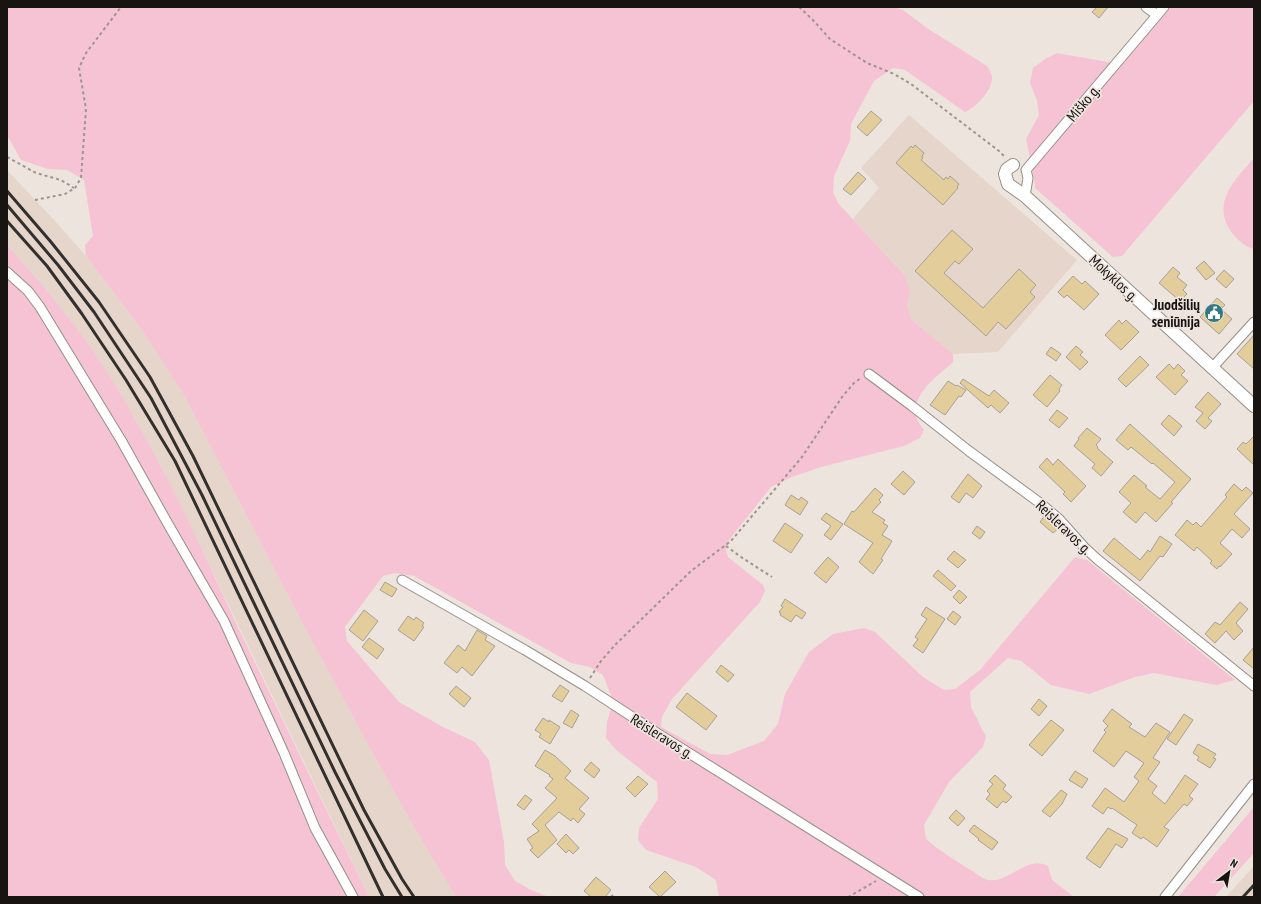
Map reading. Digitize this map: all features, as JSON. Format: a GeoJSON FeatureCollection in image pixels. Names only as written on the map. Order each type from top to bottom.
{"type":"FeatureCollection","features":[{"type":"Feature","properties":{"kind":"main road","name":"Mokyklos g."},"geometry":{"type":"LineString","coordinates":[[1013,165],[1007,169],[1005,174],[1005,179],[1008,184],[1025,196],[1254,406]]}},
{"type":"Feature","properties":{"kind":"street"},"geometry":{"type":"LineString","coordinates":[[1146,7],[1157,16]]}},
{"type":"Feature","properties":{"kind":"street","name":"Miško g."},"geometry":{"type":"LineString","coordinates":[[1026,170],[1164,7]]}},
{"type":"Feature","properties":{"kind":"street"},"geometry":{"type":"LineString","coordinates":[[1013,165],[1022,167],[1026,170],[1028,178],[1025,196]]}},
{"type":"Feature","properties":{"kind":"street"},"geometry":{"type":"LineString","coordinates":[[7,272],[28,291],[40,307],[122,440],[224,621],[284,753],[316,828],[353,897]]}},
{"type":"Feature","properties":{"kind":"street"},"geometry":{"type":"LineString","coordinates":[[1212,368],[1254,322]]}},
{"type":"Feature","properties":{"kind":"street","name":"Reisleravos g."},"geometry":{"type":"LineString","coordinates":[[869,374],[969,451],[1040,503],[1059,519],[1097,559],[1254,686]]}},
{"type":"Feature","properties":{"kind":"street","name":"Reisleravos g."},"geometry":{"type":"LineString","coordinates":[[402,580],[585,686],[656,733],[919,897]]}},
{"type":"Feature","properties":{"kind":"street"},"geometry":{"type":"LineString","coordinates":[[1165,897],[1254,784]]}},
{"type":"Feature","properties":{"kind":"path"},"geometry":{"type":"LineString","coordinates":[[35,200],[65,194],[75,188],[81,178],[86,109],[79,68],[86,53],[120,7]]}},
{"type":"Feature","properties":{"kind":"path"},"geometry":{"type":"LineString","coordinates":[[799,7],[830,39],[866,63],[894,74],[911,84],[999,151],[1013,165]]}},
{"type":"Feature","properties":{"kind":"path"},"geometry":{"type":"LineString","coordinates":[[7,157],[36,173],[61,180],[75,188]]}},
{"type":"Feature","properties":{"kind":"path"},"geometry":{"type":"LineString","coordinates":[[585,686],[601,661],[616,644],[691,571],[726,546],[802,457],[842,397],[854,383],[869,374]]}},
{"type":"Feature","properties":{"kind":"path"},"geometry":{"type":"LineString","coordinates":[[726,546],[772,577]]}},
{"type":"Feature","properties":{"kind":"path"},"geometry":{"type":"LineString","coordinates":[[848,897],[885,876]]}},
{"type":"Feature","properties":{"kind":"shaded area"},"geometry":{"type":"Polygon","coordinates":[[[7,7],[894,7],[903,10],[927,28],[987,66],[992,76],[991,83],[983,98],[965,112],[905,70],[893,68],[874,81],[851,124],[850,141],[834,176],[833,192],[838,203],[905,276],[910,291],[907,306],[911,319],[953,354],[953,362],[927,386],[918,400],[916,416],[918,422],[924,430],[920,438],[904,446],[821,467],[792,477],[771,487],[729,540],[726,550],[728,557],[763,585],[765,591],[760,602],[672,699],[662,717],[661,727],[710,754],[727,755],[764,741],[778,724],[785,694],[809,652],[833,634],[864,628],[875,632],[923,677],[944,690],[955,689],[980,670],[1075,557],[1087,560],[1235,680],[1216,685],[1154,673],[1135,677],[1089,694],[1051,685],[1021,661],[1008,658],[970,692],[971,707],[986,737],[983,747],[949,782],[924,825],[926,839],[950,857],[984,879],[988,880],[1003,878],[1025,866],[1033,864],[1040,863],[1048,866],[1052,880],[1074,897],[719,897],[716,880],[696,867],[646,850],[638,840],[639,828],[658,799],[657,782],[616,750],[606,738],[607,722],[613,701],[603,675],[590,667],[571,663],[414,576],[395,573],[383,576],[345,627],[347,641],[399,702],[443,727],[475,742],[489,760],[504,842],[505,865],[515,881],[531,890],[549,897],[456,897],[418,834],[371,750],[303,624],[185,397],[142,330],[86,256],[85,245],[93,236],[84,180],[67,170],[48,169],[21,160],[8,137],[7,7]]]}},
{"type":"Feature","properties":{"kind":"shaded area"},"geometry":{"type":"Polygon","coordinates":[[[1171,7],[1254,7],[1254,101],[1122,256],[1113,257],[1035,188],[1026,139],[1039,115],[1037,100],[1030,83],[1033,68],[1045,59],[1057,53],[1108,62],[1124,63],[1171,7]]]}},
{"type":"Feature","properties":{"kind":"shaded area"},"geometry":{"type":"Polygon","coordinates":[[[909,115],[1077,260],[998,352],[953,354],[911,319],[907,306],[910,291],[905,276],[853,219],[879,188],[861,168],[909,115]]]}},
{"type":"Feature","properties":{"kind":"shaded area"},"geometry":{"type":"Polygon","coordinates":[[[1254,158],[1254,249],[1242,243],[1232,233],[1223,212],[1224,202],[1233,183],[1254,158]]]}},
{"type":"Feature","properties":{"kind":"shaded area"},"geometry":{"type":"Polygon","coordinates":[[[7,170],[86,256],[142,330],[185,397],[303,624],[371,750],[418,834],[456,897],[369,897],[205,556],[159,463],[134,417],[104,368],[68,317],[7,245],[7,170]]]}},
{"type":"Feature","properties":{"kind":"shaded area"},"geometry":{"type":"Polygon","coordinates":[[[7,245],[71,321],[124,399],[175,493],[236,623],[369,897],[7,897],[7,245]]]}},
{"type":"Feature","properties":{"kind":"shaded area"},"geometry":{"type":"Polygon","coordinates":[[[1254,807],[1254,853],[1214,897],[1178,897],[1254,807]]]}},
{"type":"Feature","properties":{"kind":"shaded area"},"geometry":{"type":"Polygon","coordinates":[[[1254,866],[1254,897],[1226,897],[1254,866]]]}},
{"type":"Feature","properties":{"kind":"building"},"geometry":{"type":"Polygon","coordinates":[[[1097,7],[1108,7],[1099,18],[1092,12],[1097,7]]]}},
{"type":"Feature","properties":{"kind":"building"},"geometry":{"type":"Polygon","coordinates":[[[871,111],[882,120],[867,136],[857,127],[871,111]]]}},
{"type":"Feature","properties":{"kind":"building"},"geometry":{"type":"Polygon","coordinates":[[[915,145],[924,153],[921,160],[944,180],[946,177],[948,179],[950,176],[959,184],[957,187],[958,188],[943,205],[896,163],[911,146],[913,148],[915,145]]]}},
{"type":"Feature","properties":{"kind":"building"},"geometry":{"type":"Polygon","coordinates":[[[858,172],[866,179],[851,195],[843,189],[858,172]]]}},
{"type":"Feature","properties":{"kind":"building"},"geometry":{"type":"Polygon","coordinates":[[[952,230],[973,249],[959,264],[955,261],[944,273],[983,308],[1019,269],[1036,285],[1030,292],[1035,297],[1006,329],[998,322],[986,336],[915,271],[952,230]]]}},
{"type":"Feature","properties":{"kind":"building"},"geometry":{"type":"Polygon","coordinates":[[[1204,261],[1215,273],[1206,280],[1196,268],[1204,261]]]}},
{"type":"Feature","properties":{"kind":"building"},"geometry":{"type":"Polygon","coordinates":[[[1173,267],[1180,273],[1177,277],[1187,285],[1183,290],[1187,294],[1180,301],[1159,283],[1173,267]]]}},
{"type":"Feature","properties":{"kind":"building"},"geometry":{"type":"Polygon","coordinates":[[[1224,270],[1234,279],[1226,288],[1216,279],[1224,270]]]}},
{"type":"Feature","properties":{"kind":"building"},"geometry":{"type":"Polygon","coordinates":[[[1073,276],[1082,284],[1085,281],[1099,294],[1084,310],[1067,295],[1064,298],[1058,292],[1073,276]]]}},
{"type":"Feature","properties":{"kind":"building","name":"Juodšilių seniūnija"},"geometry":{"type":"Polygon","coordinates":[[[1217,298],[1225,305],[1221,309],[1232,319],[1219,334],[1200,317],[1217,298]]]}},
{"type":"Feature","properties":{"kind":"building"},"geometry":{"type":"Polygon","coordinates":[[[1119,320],[1122,324],[1126,320],[1139,332],[1121,350],[1105,335],[1119,320]]]}},
{"type":"Feature","properties":{"kind":"building"},"geometry":{"type":"Polygon","coordinates":[[[1254,335],[1254,369],[1237,354],[1254,335]]]}},
{"type":"Feature","properties":{"kind":"building"},"geometry":{"type":"Polygon","coordinates":[[[1076,346],[1083,352],[1080,355],[1088,362],[1080,370],[1066,357],[1076,346]]]}},
{"type":"Feature","properties":{"kind":"building"},"geometry":{"type":"Polygon","coordinates":[[[1051,347],[1061,354],[1056,361],[1046,354],[1051,347]]]}},
{"type":"Feature","properties":{"kind":"building"},"geometry":{"type":"Polygon","coordinates":[[[1140,356],[1149,365],[1126,387],[1118,379],[1140,356]]]}},
{"type":"Feature","properties":{"kind":"building"},"geometry":{"type":"Polygon","coordinates":[[[1169,364],[1174,369],[1178,364],[1185,371],[1181,375],[1188,381],[1175,395],[1156,377],[1169,364]]]}},
{"type":"Feature","properties":{"kind":"building"},"geometry":{"type":"Polygon","coordinates":[[[1050,375],[1062,385],[1059,389],[1060,391],[1047,407],[1033,395],[1050,375]]]}},
{"type":"Feature","properties":{"kind":"building"},"geometry":{"type":"Polygon","coordinates":[[[963,379],[989,396],[994,390],[1009,403],[1000,413],[991,405],[988,408],[960,383],[963,379]]]}},
{"type":"Feature","properties":{"kind":"building"},"geometry":{"type":"Polygon","coordinates":[[[948,381],[966,390],[961,397],[959,396],[945,415],[930,405],[948,381]]]}},
{"type":"Feature","properties":{"kind":"building"},"geometry":{"type":"Polygon","coordinates":[[[1208,392],[1221,404],[1208,418],[1212,421],[1205,429],[1196,421],[1203,413],[1195,407],[1208,392]]]}},
{"type":"Feature","properties":{"kind":"building"},"geometry":{"type":"Polygon","coordinates":[[[1057,410],[1068,418],[1059,428],[1049,420],[1057,410]]]}},
{"type":"Feature","properties":{"kind":"building"},"geometry":{"type":"Polygon","coordinates":[[[1169,415],[1182,426],[1174,436],[1161,424],[1169,415]]]}},
{"type":"Feature","properties":{"kind":"building"},"geometry":{"type":"Polygon","coordinates":[[[1130,424],[1191,479],[1156,522],[1145,512],[1136,523],[1123,512],[1131,503],[1119,492],[1134,475],[1147,486],[1145,487],[1160,499],[1175,482],[1131,447],[1128,450],[1116,440],[1130,424]]]}},
{"type":"Feature","properties":{"kind":"building"},"geometry":{"type":"Polygon","coordinates":[[[1087,428],[1101,439],[1096,445],[1098,447],[1097,448],[1113,462],[1101,476],[1092,468],[1095,464],[1074,446],[1079,439],[1078,438],[1087,428]]]}},
{"type":"Feature","properties":{"kind":"building"},"geometry":{"type":"Polygon","coordinates":[[[1254,436],[1254,465],[1237,449],[1243,442],[1246,444],[1254,436]]]}},
{"type":"Feature","properties":{"kind":"building"},"geometry":{"type":"Polygon","coordinates":[[[1047,458],[1053,465],[1058,459],[1086,486],[1071,502],[1063,494],[1065,492],[1039,467],[1047,458]]]}},
{"type":"Feature","properties":{"kind":"building"},"geometry":{"type":"Polygon","coordinates":[[[903,471],[915,482],[904,495],[891,484],[903,471]]]}},
{"type":"Feature","properties":{"kind":"building"},"geometry":{"type":"Polygon","coordinates":[[[968,474],[982,486],[973,498],[966,493],[959,503],[951,497],[968,474]]]}},
{"type":"Feature","properties":{"kind":"building"},"geometry":{"type":"Polygon","coordinates":[[[1234,484],[1242,491],[1246,487],[1253,493],[1234,514],[1250,529],[1242,538],[1232,529],[1220,543],[1232,554],[1217,569],[1210,563],[1212,561],[1197,547],[1194,551],[1175,535],[1187,520],[1193,525],[1196,522],[1201,527],[1227,497],[1225,495],[1234,484]]]}},
{"type":"Feature","properties":{"kind":"building"},"geometry":{"type":"Polygon","coordinates":[[[875,488],[883,495],[879,500],[881,502],[872,512],[885,520],[883,523],[888,526],[882,535],[892,541],[881,559],[883,560],[873,574],[859,562],[873,543],[844,524],[852,511],[854,512],[875,488]]]}},
{"type":"Feature","properties":{"kind":"building"},"geometry":{"type":"Polygon","coordinates":[[[791,495],[799,500],[801,497],[808,502],[800,515],[785,505],[791,495]]]}},
{"type":"Feature","properties":{"kind":"building"},"geometry":{"type":"Polygon","coordinates":[[[826,513],[843,524],[831,540],[824,535],[831,526],[821,519],[826,513]]]}},
{"type":"Feature","properties":{"kind":"building"},"geometry":{"type":"Polygon","coordinates":[[[1045,515],[1059,528],[1053,533],[1040,522],[1045,515]]]}},
{"type":"Feature","properties":{"kind":"building"},"geometry":{"type":"Polygon","coordinates":[[[785,523],[803,535],[791,553],[773,541],[785,523]]]}},
{"type":"Feature","properties":{"kind":"building"},"geometry":{"type":"Polygon","coordinates":[[[977,526],[985,532],[980,539],[972,533],[977,526]]]}},
{"type":"Feature","properties":{"kind":"building"},"geometry":{"type":"Polygon","coordinates":[[[1160,536],[1172,544],[1163,557],[1160,556],[1140,581],[1103,551],[1114,538],[1140,560],[1148,550],[1150,552],[1160,536]]]}},
{"type":"Feature","properties":{"kind":"building"},"geometry":{"type":"Polygon","coordinates":[[[954,551],[966,560],[958,568],[947,559],[954,551]]]}},
{"type":"Feature","properties":{"kind":"building"},"geometry":{"type":"Polygon","coordinates":[[[828,557],[839,567],[826,583],[814,573],[828,557]]]}},
{"type":"Feature","properties":{"kind":"building"},"geometry":{"type":"Polygon","coordinates":[[[938,570],[956,586],[951,591],[933,576],[938,570]]]}},
{"type":"Feature","properties":{"kind":"building"},"geometry":{"type":"Polygon","coordinates":[[[385,582],[397,589],[392,597],[380,590],[385,582]]]}},
{"type":"Feature","properties":{"kind":"building"},"geometry":{"type":"Polygon","coordinates":[[[959,590],[967,597],[960,604],[953,597],[959,590]]]}},
{"type":"Feature","properties":{"kind":"building"},"geometry":{"type":"Polygon","coordinates":[[[785,599],[806,613],[802,619],[796,615],[791,622],[780,615],[781,613],[779,612],[783,607],[781,606],[785,599]]]}},
{"type":"Feature","properties":{"kind":"building"},"geometry":{"type":"Polygon","coordinates":[[[1240,602],[1248,609],[1236,623],[1243,631],[1234,640],[1226,631],[1215,643],[1205,634],[1215,622],[1220,625],[1240,602]]]}},
{"type":"Feature","properties":{"kind":"building"},"geometry":{"type":"Polygon","coordinates":[[[926,607],[945,619],[923,653],[913,646],[918,639],[915,637],[927,619],[921,615],[926,607]]]}},
{"type":"Feature","properties":{"kind":"building"},"geometry":{"type":"Polygon","coordinates":[[[364,610],[378,621],[363,641],[349,630],[364,610]]]}},
{"type":"Feature","properties":{"kind":"building"},"geometry":{"type":"Polygon","coordinates":[[[953,611],[961,617],[955,625],[947,619],[953,611]]]}},
{"type":"Feature","properties":{"kind":"building"},"geometry":{"type":"Polygon","coordinates":[[[408,616],[414,620],[416,617],[424,623],[422,626],[424,627],[414,641],[398,630],[408,616]]]}},
{"type":"Feature","properties":{"kind":"building"},"geometry":{"type":"Polygon","coordinates":[[[477,630],[487,636],[485,640],[495,646],[472,676],[462,667],[457,673],[444,663],[458,645],[465,651],[477,630]]]}},
{"type":"Feature","properties":{"kind":"building"},"geometry":{"type":"Polygon","coordinates":[[[369,638],[384,649],[377,659],[362,647],[369,638]]]}},
{"type":"Feature","properties":{"kind":"building"},"geometry":{"type":"Polygon","coordinates":[[[1254,647],[1254,669],[1243,660],[1254,647]]]}},
{"type":"Feature","properties":{"kind":"building"},"geometry":{"type":"Polygon","coordinates":[[[721,665],[734,675],[728,682],[716,672],[721,665]]]}},
{"type":"Feature","properties":{"kind":"building"},"geometry":{"type":"Polygon","coordinates":[[[560,685],[569,691],[562,702],[552,696],[560,685]]]}},
{"type":"Feature","properties":{"kind":"building"},"geometry":{"type":"Polygon","coordinates":[[[456,686],[471,698],[464,707],[449,694],[456,686]]]}},
{"type":"Feature","properties":{"kind":"building"},"geometry":{"type":"Polygon","coordinates":[[[687,693],[717,716],[706,730],[676,707],[687,693]]]}},
{"type":"Feature","properties":{"kind":"building"},"geometry":{"type":"Polygon","coordinates":[[[1039,699],[1047,706],[1039,716],[1031,709],[1039,699]]]}},
{"type":"Feature","properties":{"kind":"building"},"geometry":{"type":"Polygon","coordinates":[[[1112,709],[1132,724],[1129,727],[1145,737],[1156,723],[1170,732],[1153,758],[1160,762],[1148,779],[1157,786],[1152,793],[1165,804],[1185,775],[1198,784],[1189,796],[1193,799],[1187,806],[1184,804],[1164,827],[1169,830],[1157,847],[1143,837],[1141,839],[1132,833],[1137,825],[1112,808],[1111,809],[1108,807],[1103,814],[1092,806],[1105,788],[1124,802],[1139,781],[1134,777],[1144,763],[1126,751],[1114,767],[1093,751],[1106,732],[1104,730],[1108,726],[1103,721],[1112,709]]]}},
{"type":"Feature","properties":{"kind":"building"},"geometry":{"type":"Polygon","coordinates":[[[571,710],[579,715],[572,728],[563,723],[571,710]]]}},
{"type":"Feature","properties":{"kind":"building"},"geometry":{"type":"Polygon","coordinates":[[[1184,714],[1193,720],[1176,745],[1167,739],[1184,714]]]}},
{"type":"Feature","properties":{"kind":"building"},"geometry":{"type":"Polygon","coordinates":[[[543,718],[560,727],[550,744],[539,737],[541,734],[535,730],[543,718]]]}},
{"type":"Feature","properties":{"kind":"building"},"geometry":{"type":"Polygon","coordinates":[[[1051,720],[1064,730],[1042,756],[1029,745],[1051,720]]]}},
{"type":"Feature","properties":{"kind":"building"},"geometry":{"type":"Polygon","coordinates":[[[1198,744],[1216,754],[1213,758],[1216,759],[1210,768],[1197,760],[1199,757],[1193,753],[1198,744]]]}},
{"type":"Feature","properties":{"kind":"building"},"geometry":{"type":"Polygon","coordinates":[[[545,750],[555,756],[571,771],[565,778],[589,798],[579,809],[585,814],[578,823],[573,818],[571,821],[559,812],[545,825],[557,840],[538,858],[530,850],[533,848],[527,839],[539,831],[532,824],[557,798],[545,788],[553,779],[549,776],[550,775],[535,766],[545,750]]]}},
{"type":"Feature","properties":{"kind":"building"},"geometry":{"type":"Polygon","coordinates":[[[591,762],[600,770],[594,778],[584,770],[591,762]]]}},
{"type":"Feature","properties":{"kind":"building"},"geometry":{"type":"Polygon","coordinates":[[[1075,771],[1088,779],[1082,788],[1069,780],[1075,771]]]}},
{"type":"Feature","properties":{"kind":"building"},"geometry":{"type":"Polygon","coordinates":[[[995,775],[1006,785],[1003,789],[1012,797],[1006,803],[1003,801],[997,808],[986,799],[990,794],[987,791],[993,784],[989,781],[995,775]]]}},
{"type":"Feature","properties":{"kind":"building"},"geometry":{"type":"Polygon","coordinates":[[[638,776],[648,784],[635,797],[626,788],[638,776]]]}},
{"type":"Feature","properties":{"kind":"building"},"geometry":{"type":"Polygon","coordinates":[[[1061,790],[1067,794],[1062,804],[1050,817],[1042,811],[1061,790]]]}},
{"type":"Feature","properties":{"kind":"building"},"geometry":{"type":"Polygon","coordinates":[[[525,795],[532,800],[524,810],[517,805],[525,795]]]}},
{"type":"Feature","properties":{"kind":"building"},"geometry":{"type":"Polygon","coordinates":[[[956,810],[965,818],[958,826],[949,818],[956,810]]]}},
{"type":"Feature","properties":{"kind":"building"},"geometry":{"type":"Polygon","coordinates":[[[974,825],[998,842],[992,850],[978,840],[979,839],[969,831],[974,825]]]}},
{"type":"Feature","properties":{"kind":"building"},"geometry":{"type":"Polygon","coordinates":[[[1108,828],[1128,839],[1122,848],[1116,844],[1100,868],[1086,858],[1108,828]]]}},
{"type":"Feature","properties":{"kind":"building"},"geometry":{"type":"Polygon","coordinates":[[[566,834],[579,848],[573,854],[569,850],[566,853],[557,844],[566,834]]]}},
{"type":"Feature","properties":{"kind":"building"},"geometry":{"type":"Polygon","coordinates":[[[665,871],[676,882],[660,897],[649,887],[665,871]]]}},
{"type":"Feature","properties":{"kind":"building"},"geometry":{"type":"Polygon","coordinates":[[[596,877],[611,890],[605,897],[591,897],[584,891],[596,877]]]}},
{"type":"Feature","properties":{"kind":"railway"},"geometry":{"type":"LineString","coordinates":[[7,191],[51,242],[99,302],[150,377],[193,456],[364,810],[402,879],[414,897]]}},
{"type":"Feature","properties":{"kind":"railway"},"geometry":{"type":"LineString","coordinates":[[7,205],[58,265],[94,312],[151,398],[202,495],[335,772],[385,869],[402,897]]}},
{"type":"Feature","properties":{"kind":"railway"},"geometry":{"type":"LineString","coordinates":[[7,221],[47,266],[82,314],[126,380],[175,461],[383,897]]}},
{"type":"Feature","properties":{"kind":"railway"},"geometry":{"type":"LineString","coordinates":[[1243,897],[1254,885]]}},
{"type":"Feature","properties":{"kind":"place","name":"Juodšilių seniūnija"},"geometry":{"type":"Point","coordinates":[1214,313]}}]}
